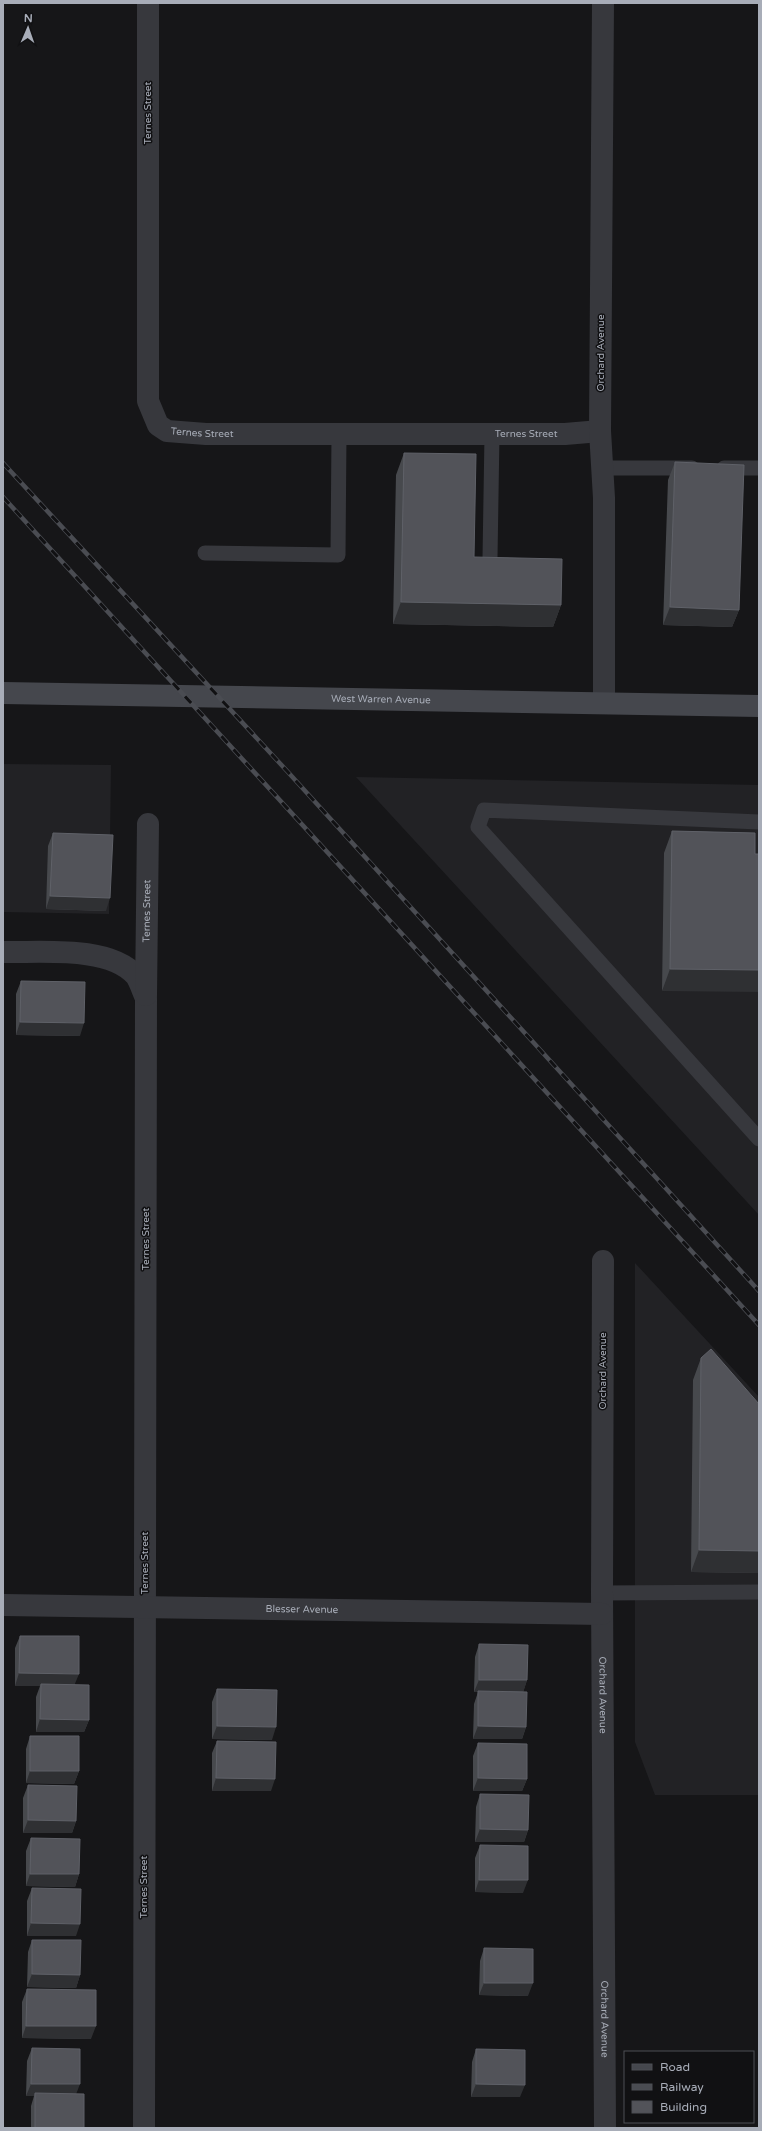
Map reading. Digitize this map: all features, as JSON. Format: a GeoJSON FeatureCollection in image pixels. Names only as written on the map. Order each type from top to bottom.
{"type":"FeatureCollection","features":[{"type":"Feature","properties":{"kind":"main road","name":"West Warren Avenue"},"geometry":{"type":"LineString","coordinates":[[3,693],[759,706]]}},
{"type":"Feature","properties":{"kind":"street","name":"Ternes Street"},"geometry":{"type":"LineString","coordinates":[[148,3],[148,401],[158,425],[167,431],[206,434],[565,434],[600,431]]}},
{"type":"Feature","properties":{"kind":"street","name":"Orchard Avenue"},"geometry":{"type":"LineString","coordinates":[[603,3],[600,431],[603,468],[604,703]]}},
{"type":"Feature","properties":{"kind":"street","name":"Ternes Street"},"geometry":{"type":"LineString","coordinates":[[144,2128],[146,998],[148,824]]}},
{"type":"Feature","properties":{"kind":"street","name":"Ternes Street"},"geometry":{"type":"LineString","coordinates":[[3,952],[90,954],[116,962],[136,976],[146,998]]}},
{"type":"Feature","properties":{"kind":"street","name":"Orchard Avenue"},"geometry":{"type":"LineString","coordinates":[[604,1261],[602,1604],[605,2128]]}},
{"type":"Feature","properties":{"kind":"street","name":"Blesser Avenue"},"geometry":{"type":"LineString","coordinates":[[3,1605],[145,1606],[602,1604]]}},
{"type":"Feature","properties":{"kind":"lane"},"geometry":{"type":"LineString","coordinates":[[205,553],[338,555],[339,434]]}},
{"type":"Feature","properties":{"kind":"lane"},"geometry":{"type":"LineString","coordinates":[[490,558],[492,434]]}},
{"type":"Feature","properties":{"kind":"lane"},"geometry":{"type":"LineString","coordinates":[[603,468],[759,468]]}},
{"type":"Feature","properties":{"kind":"lane"},"geometry":{"type":"LineString","coordinates":[[759,822],[484,810],[478,828],[759,1140]]}},
{"type":"Feature","properties":{"kind":"lane"},"geometry":{"type":"LineString","coordinates":[[602,1604],[759,1592]]}},
{"type":"Feature","properties":{"kind":"shaded area"},"geometry":{"type":"Polygon","coordinates":[[[3,764],[111,765],[109,914],[3,912],[3,764]]]}},
{"type":"Feature","properties":{"kind":"shaded area"},"geometry":{"type":"Polygon","coordinates":[[[356,777],[759,785],[759,1215],[356,777]]]}},
{"type":"Feature","properties":{"kind":"shaded area"},"geometry":{"type":"Polygon","coordinates":[[[635,1263],[759,1397],[759,1795],[655,1795],[635,1742],[635,1263]]]}},
{"type":"Feature","properties":{"kind":"building"},"geometry":{"type":"Polygon","coordinates":[[[404,453],[476,454],[474,557],[562,559],[561,605],[401,602],[404,453]]]}},
{"type":"Feature","properties":{"kind":"building"},"geometry":{"type":"Polygon","coordinates":[[[675,462],[744,465],[739,610],[670,607],[675,462]]]}},
{"type":"Feature","properties":{"kind":"building"},"geometry":{"type":"Polygon","coordinates":[[[672,831],[755,833],[755,854],[759,854],[759,970],[670,969],[672,831]]]}},
{"type":"Feature","properties":{"kind":"building"},"geometry":{"type":"Polygon","coordinates":[[[53,833],[113,835],[110,898],[50,896],[53,833]]]}},
{"type":"Feature","properties":{"kind":"building"},"geometry":{"type":"Polygon","coordinates":[[[21,981],[85,982],[84,1023],[20,1022],[21,981]]]}},
{"type":"Feature","properties":{"kind":"building"},"geometry":{"type":"Polygon","coordinates":[[[711,1349],[759,1404],[759,1551],[699,1550],[701,1358],[711,1349]]]}},
{"type":"Feature","properties":{"kind":"building"},"geometry":{"type":"Polygon","coordinates":[[[20,1636],[79,1636],[79,1674],[19,1673],[20,1636]]]}},
{"type":"Feature","properties":{"kind":"building"},"geometry":{"type":"Polygon","coordinates":[[[479,1644],[528,1645],[527,1680],[479,1680],[479,1644]]]}},
{"type":"Feature","properties":{"kind":"building"},"geometry":{"type":"Polygon","coordinates":[[[41,1684],[89,1685],[89,1720],[40,1719],[41,1684]]]}},
{"type":"Feature","properties":{"kind":"building"},"geometry":{"type":"Polygon","coordinates":[[[217,1689],[277,1690],[276,1727],[217,1726],[217,1689]]]}},
{"type":"Feature","properties":{"kind":"building"},"geometry":{"type":"Polygon","coordinates":[[[478,1691],[527,1692],[526,1727],[478,1726],[478,1691]]]}},
{"type":"Feature","properties":{"kind":"building"},"geometry":{"type":"Polygon","coordinates":[[[30,1736],[79,1736],[79,1771],[30,1771],[30,1736]]]}},
{"type":"Feature","properties":{"kind":"building"},"geometry":{"type":"Polygon","coordinates":[[[217,1741],[276,1742],[275,1779],[216,1778],[217,1741]]]}},
{"type":"Feature","properties":{"kind":"building"},"geometry":{"type":"Polygon","coordinates":[[[478,1743],[527,1744],[527,1779],[478,1778],[478,1743]]]}},
{"type":"Feature","properties":{"kind":"building"},"geometry":{"type":"Polygon","coordinates":[[[28,1785],[77,1786],[76,1821],[28,1820],[28,1785]]]}},
{"type":"Feature","properties":{"kind":"building"},"geometry":{"type":"Polygon","coordinates":[[[480,1794],[529,1795],[528,1830],[480,1829],[480,1794]]]}},
{"type":"Feature","properties":{"kind":"building"},"geometry":{"type":"Polygon","coordinates":[[[31,1838],[80,1839],[79,1874],[30,1874],[31,1838]]]}},
{"type":"Feature","properties":{"kind":"building"},"geometry":{"type":"Polygon","coordinates":[[[480,1845],[528,1846],[528,1880],[479,1880],[480,1845]]]}},
{"type":"Feature","properties":{"kind":"building"},"geometry":{"type":"Polygon","coordinates":[[[32,1888],[81,1889],[80,1924],[31,1923],[32,1888]]]}},
{"type":"Feature","properties":{"kind":"building"},"geometry":{"type":"Polygon","coordinates":[[[32,1940],[81,1940],[80,1975],[32,1974],[32,1940]]]}},
{"type":"Feature","properties":{"kind":"building"},"geometry":{"type":"Polygon","coordinates":[[[484,1948],[533,1949],[533,1983],[484,1983],[484,1948]]]}},
{"type":"Feature","properties":{"kind":"building"},"geometry":{"type":"Polygon","coordinates":[[[27,1989],[96,1990],[96,2026],[26,2026],[27,1989]]]}},
{"type":"Feature","properties":{"kind":"building"},"geometry":{"type":"Polygon","coordinates":[[[32,2048],[80,2049],[80,2084],[31,2084],[32,2048]]]}},
{"type":"Feature","properties":{"kind":"building"},"geometry":{"type":"Polygon","coordinates":[[[476,2049],[525,2050],[525,2085],[476,2084],[476,2049]]]}},
{"type":"Feature","properties":{"kind":"building"},"geometry":{"type":"Polygon","coordinates":[[[35,2093],[84,2094],[84,2128],[35,2128],[35,2093]]]}},
{"type":"Feature","properties":{"kind":"railway"},"geometry":{"type":"LineString","coordinates":[[3,463],[287,771],[759,1291]]}},
{"type":"Feature","properties":{"kind":"railway"},"geometry":{"type":"LineString","coordinates":[[3,497],[759,1325]]}}]}
